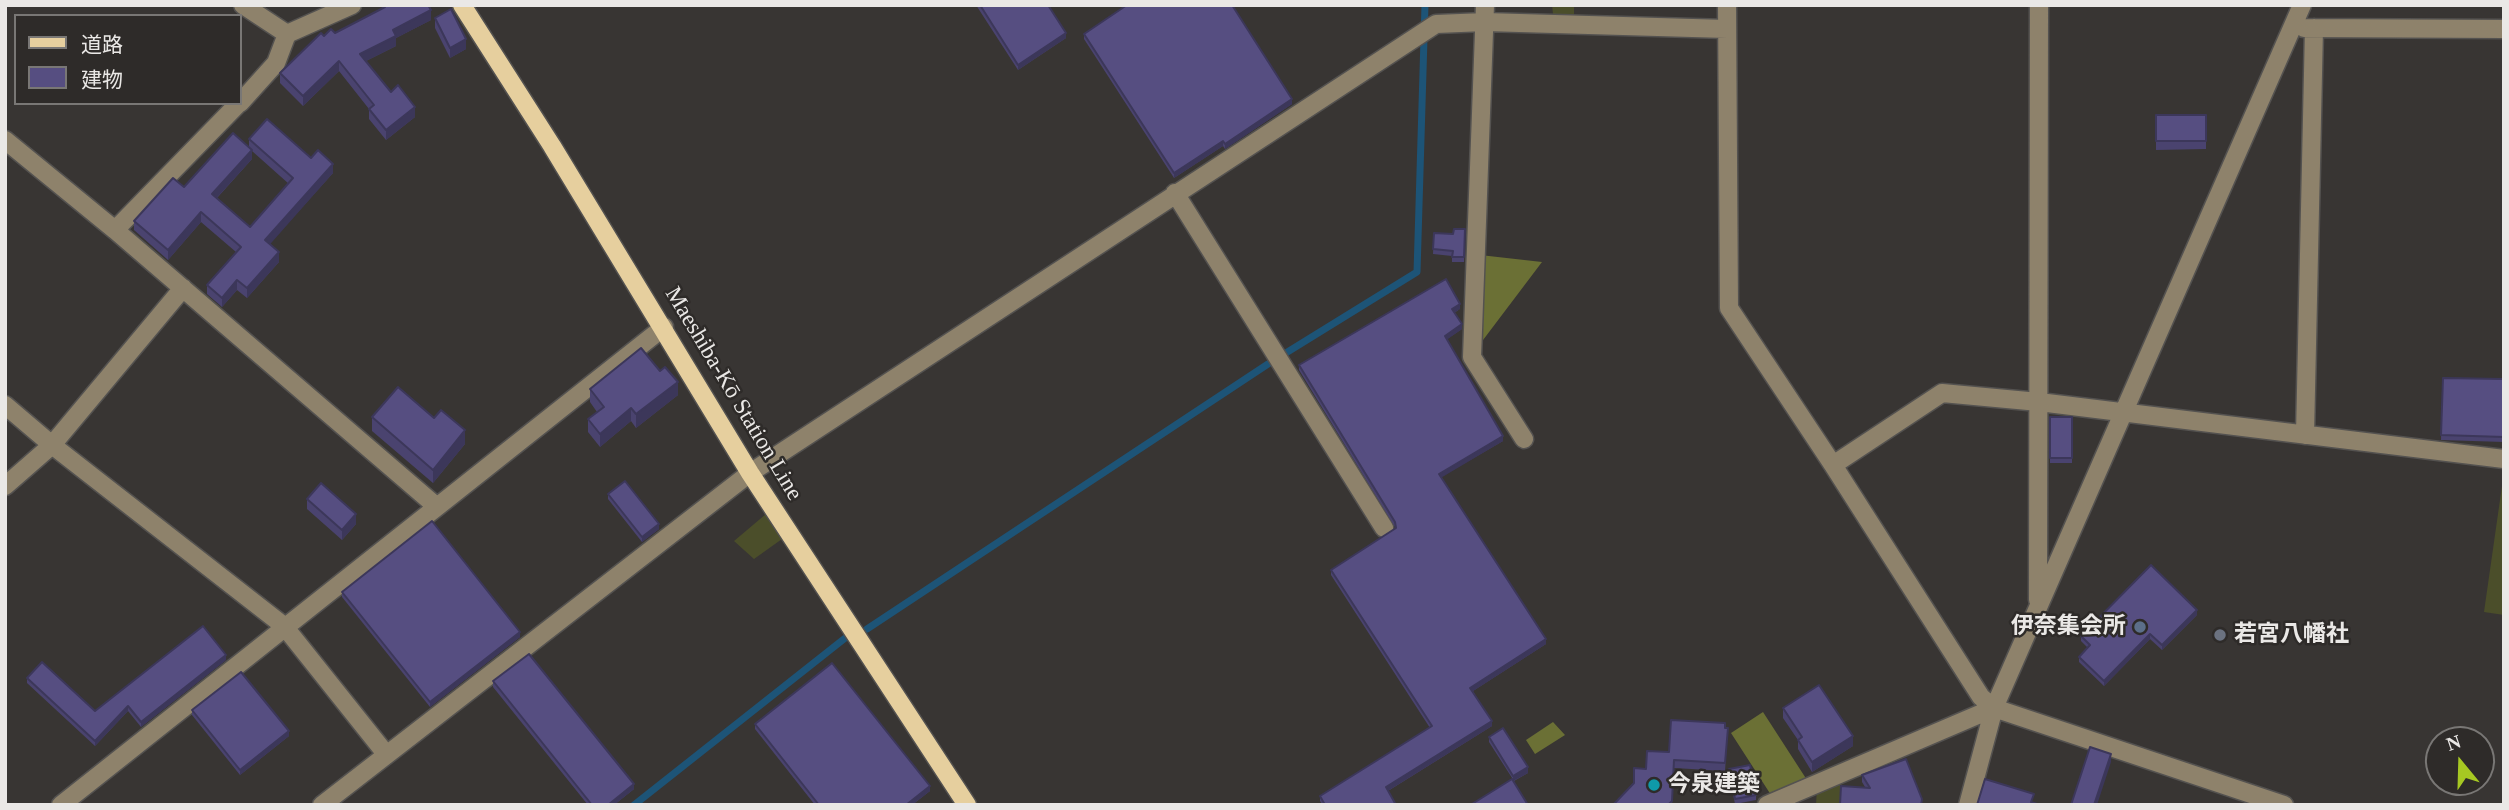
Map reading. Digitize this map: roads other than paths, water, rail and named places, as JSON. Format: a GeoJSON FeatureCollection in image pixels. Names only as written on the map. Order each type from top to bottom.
{"type":"FeatureCollection","features":[{"type":"Feature","properties":{"kind":"main road","name":"Maeshiba-Kō Station Line"},"geometry":{"type":"LineString","coordinates":[[462,5],[664,327],[750,473],[959,802]]}},
{"type":"Feature","properties":{"kind":"street"},"geometry":{"type":"LineString","coordinates":[[243,5],[287,34]]}},
{"type":"Feature","properties":{"kind":"street"},"geometry":{"type":"LineString","coordinates":[[242,101],[276,63],[287,34],[352,5]]}},
{"type":"Feature","properties":{"kind":"street"},"geometry":{"type":"LineString","coordinates":[[1727,5],[1729,308],[1981,697],[1994,708],[2284,805]]}},
{"type":"Feature","properties":{"kind":"street"},"geometry":{"type":"LineString","coordinates":[[2038,610],[2039,5]]}},
{"type":"Feature","properties":{"kind":"street"},"geometry":{"type":"LineString","coordinates":[[1968,805],[1994,708],[2302,5]]}},
{"type":"Feature","properties":{"kind":"street"},"geometry":{"type":"LineString","coordinates":[[322,805],[750,473],[1436,24],[1485,14],[1727,29]]}},
{"type":"Feature","properties":{"kind":"street"},"geometry":{"type":"LineString","coordinates":[[1485,14],[1472,357],[1524,439]]}},
{"type":"Feature","properties":{"kind":"street"},"geometry":{"type":"LineString","coordinates":[[2292,27],[2504,29]]}},
{"type":"Feature","properties":{"kind":"street"},"geometry":{"type":"LineString","coordinates":[[2305,435],[2314,28]]}},
{"type":"Feature","properties":{"kind":"street"},"geometry":{"type":"LineString","coordinates":[[115,230],[238,105]]}},
{"type":"Feature","properties":{"kind":"street"},"geometry":{"type":"LineString","coordinates":[[5,140],[115,230],[436,506]]}},
{"type":"Feature","properties":{"kind":"street"},"geometry":{"type":"LineString","coordinates":[[1175,193],[1384,528]]}},
{"type":"Feature","properties":{"kind":"street"},"geometry":{"type":"LineString","coordinates":[[5,486],[52,445],[183,288]]}},
{"type":"Feature","properties":{"kind":"street"},"geometry":{"type":"LineString","coordinates":[[61,805],[664,327]]}},
{"type":"Feature","properties":{"kind":"street"},"geometry":{"type":"LineString","coordinates":[[1833,465],[1942,393],[2039,402],[2504,459]]}},
{"type":"Feature","properties":{"kind":"street"},"geometry":{"type":"LineString","coordinates":[[5,405],[52,445],[284,626],[386,754]]}},
{"type":"Feature","properties":{"kind":"street"},"geometry":{"type":"LineString","coordinates":[[1767,805],[1994,708]]}},
{"type":"Feature","properties":{"kind":"waterway"},"geometry":{"type":"LineString","coordinates":[[867,629],[1268,364],[1417,272],[1425,5]]}},
{"type":"Feature","properties":{"kind":"waterway"},"geometry":{"type":"LineString","coordinates":[[634,805],[849,635]]}},
{"type":"Feature","properties":{"kind":"place","name":"伊奈集会所"},"geometry":{"type":"Point","coordinates":[2140,627]}},
{"type":"Feature","properties":{"kind":"place","name":"若宮八幡社"},"geometry":{"type":"Point","coordinates":[2220,635]}},
{"type":"Feature","properties":{"kind":"place","name":"今泉建築"},"geometry":{"type":"Point","coordinates":[1654,785]}}]}
